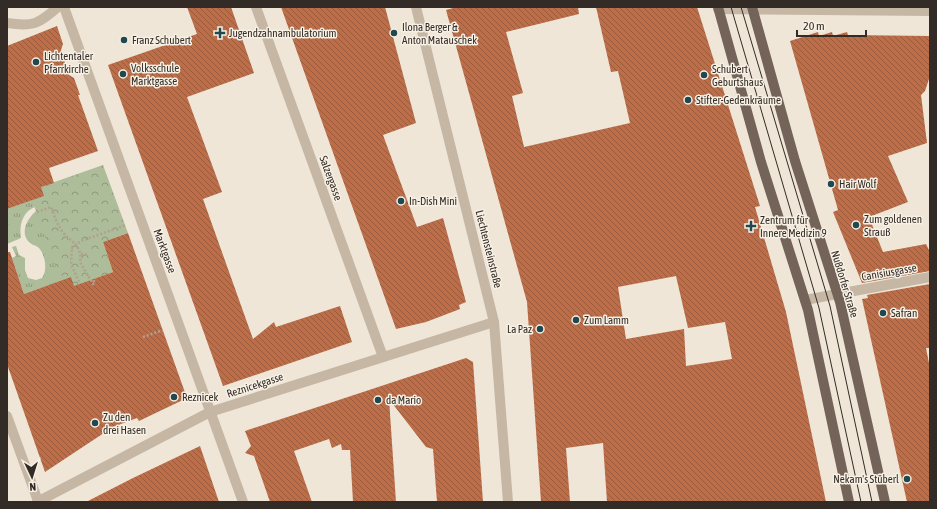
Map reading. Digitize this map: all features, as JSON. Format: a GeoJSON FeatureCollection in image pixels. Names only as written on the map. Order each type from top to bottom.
{"type":"FeatureCollection","features":[{"type":"Feature","properties":{"kind":"main road"},"geometry":{"type":"LineString","coordinates":[[718,8],[761,162],[805,300],[849,502]]}},
{"type":"Feature","properties":{"kind":"main road","name":"Nußdorfer Straße"},"geometry":{"type":"LineString","coordinates":[[752,8],[794,161],[838,294],[885,502]]}},
{"type":"Feature","properties":{"kind":"street"},"geometry":{"type":"LineString","coordinates":[[7,23],[29,26],[42,21],[58,7]]}},
{"type":"Feature","properties":{"kind":"street","name":"Marktgasse"},"geometry":{"type":"LineString","coordinates":[[64,7],[243,502]]}},
{"type":"Feature","properties":{"kind":"street","name":"Salzergasse"},"geometry":{"type":"LineString","coordinates":[[256,7],[383,357]]}},
{"type":"Feature","properties":{"kind":"street","name":"Liechtensteinstraße"},"geometry":{"type":"LineString","coordinates":[[416,7],[494,322],[508,502]]}},
{"type":"Feature","properties":{"kind":"street"},"geometry":{"type":"LineString","coordinates":[[718,8],[930,11]]}},
{"type":"Feature","properties":{"kind":"street","name":"Canisiusgasse"},"geometry":{"type":"LineString","coordinates":[[805,300],[930,277]]}},
{"type":"Feature","properties":{"kind":"street","name":"Reznicekgasse"},"geometry":{"type":"LineString","coordinates":[[37,502],[210,412],[494,322]]}},
{"type":"Feature","properties":{"kind":"street"},"geometry":{"type":"LineString","coordinates":[[7,416],[37,502]]}},
{"type":"Feature","properties":{"kind":"path"},"geometry":{"type":"LineString","coordinates":[[38,212],[51,207],[60,229],[75,244],[81,254],[80,262],[92,279]]}},
{"type":"Feature","properties":{"kind":"path"},"geometry":{"type":"LineString","coordinates":[[79,282],[70,258],[72,247],[75,244],[141,220]]}},
{"type":"Feature","properties":{"kind":"path"},"geometry":{"type":"LineString","coordinates":[[81,254],[88,255]]}},
{"type":"Feature","properties":{"kind":"path"},"geometry":{"type":"LineString","coordinates":[[143,337],[156,332]]}},
{"type":"Feature","properties":{"kind":"green space"},"geometry":{"type":"Polygon","coordinates":[[[103,165],[53,218],[61,281],[24,294],[12,258],[16,256],[12,247],[16,246],[19,255],[25,258],[25,270],[28,278],[36,280],[42,278],[45,271],[43,255],[39,248],[28,241],[25,233],[26,225],[30,217],[36,211],[35,207],[24,216],[21,224],[21,238],[7,244],[7,209],[32,200],[103,165]]]}},
{"type":"Feature","properties":{"kind":"green space"},"geometry":{"type":"Polygon","coordinates":[[[103,165],[128,233],[103,242],[113,272],[64,290],[29,191],[103,165]]]}},
{"type":"Feature","properties":{"kind":"building"},"geometry":{"type":"Polygon","coordinates":[[[187,7],[231,7],[254,73],[187,97],[222,192],[203,199],[253,339],[274,322],[276,327],[340,306],[352,342],[223,386],[108,65],[197,34],[187,7]]]}},
{"type":"Feature","properties":{"kind":"building"},"geometry":{"type":"Polygon","coordinates":[[[281,7],[385,7],[416,123],[383,135],[417,227],[443,218],[466,302],[459,305],[460,309],[426,322],[396,329],[281,7]]]}},
{"type":"Feature","properties":{"kind":"building"},"geometry":{"type":"Polygon","coordinates":[[[457,7],[578,7],[579,14],[506,32],[523,93],[512,96],[524,147],[630,123],[618,71],[611,72],[596,7],[697,7],[760,206],[755,207],[786,312],[826,502],[607,502],[603,443],[566,448],[570,502],[541,502],[527,302],[446,10],[457,7]],[[676,276],[618,287],[626,339],[684,329],[686,366],[732,359],[725,322],[688,328],[676,276]]]}},
{"type":"Feature","properties":{"kind":"building"},"geometry":{"type":"Polygon","coordinates":[[[57,26],[63,44],[61,50],[69,75],[74,78],[80,95],[78,95],[98,151],[49,168],[54,183],[41,187],[44,196],[7,209],[7,46],[57,26]]]}},
{"type":"Feature","properties":{"kind":"building"},"geometry":{"type":"Polygon","coordinates":[[[818,32],[819,36],[832,32],[833,36],[847,32],[848,35],[930,36],[930,76],[925,91],[921,95],[927,143],[888,156],[908,202],[869,217],[883,252],[926,244],[930,252],[930,271],[862,283],[833,212],[838,210],[790,41],[818,32]]]}},
{"type":"Feature","properties":{"kind":"building"},"geometry":{"type":"Polygon","coordinates":[[[128,233],[187,398],[139,421],[137,418],[113,427],[45,472],[7,364],[7,252],[10,252],[24,294],[71,277],[74,286],[113,272],[103,242],[128,233]]]}},
{"type":"Feature","properties":{"kind":"building"},"geometry":{"type":"Polygon","coordinates":[[[930,284],[930,348],[926,348],[930,368],[930,502],[907,502],[862,299],[868,298],[867,295],[930,284]]]}},
{"type":"Feature","properties":{"kind":"building"},"geometry":{"type":"Polygon","coordinates":[[[466,358],[473,362],[483,502],[437,502],[433,449],[426,447],[389,399],[396,502],[353,502],[350,450],[342,450],[341,444],[332,448],[329,439],[294,451],[312,502],[270,502],[254,456],[245,453],[251,446],[245,431],[466,358]]]}},
{"type":"Feature","properties":{"kind":"building"},"geometry":{"type":"Polygon","coordinates":[[[200,446],[219,502],[86,502],[133,478],[200,446]]]}},
{"type":"Feature","properties":{"kind":"tram line"},"geometry":{"type":"LineString","coordinates":[[731,7],[819,308],[861,502]]}},
{"type":"Feature","properties":{"kind":"tram line"},"geometry":{"type":"LineString","coordinates":[[741,7],[830,306],[872,502]]}},
{"type":"Feature","properties":{"kind":"place","name":"Jugendzahnambulatorium"},"geometry":{"type":"Point","coordinates":[220,33]}},
{"type":"Feature","properties":{"kind":"place","name":"Ilona Berger & Anton Matauschek"},"geometry":{"type":"Point","coordinates":[394,33]}},
{"type":"Feature","properties":{"kind":"place","name":"Franz Schubert"},"geometry":{"type":"Point","coordinates":[124,40]}},
{"type":"Feature","properties":{"kind":"place","name":"Lichtentaler Pfarrkirche"},"geometry":{"type":"Point","coordinates":[36,62]}},
{"type":"Feature","properties":{"kind":"place","name":"Volksschule Marktgasse"},"geometry":{"type":"Point","coordinates":[123,74]}},
{"type":"Feature","properties":{"kind":"place","name":"Schubert Geburtshaus"},"geometry":{"type":"Point","coordinates":[704,75]}},
{"type":"Feature","properties":{"kind":"place","name":"Stifter-Gedenkräume"},"geometry":{"type":"Point","coordinates":[688,100]}},
{"type":"Feature","properties":{"kind":"place","name":"Hair Wolf"},"geometry":{"type":"Point","coordinates":[831,184]}},
{"type":"Feature","properties":{"kind":"place","name":"In-Dish Mini"},"geometry":{"type":"Point","coordinates":[401,201]}},
{"type":"Feature","properties":{"kind":"place","name":"Zum goldenen Strauß"},"geometry":{"type":"Point","coordinates":[856,225]}},
{"type":"Feature","properties":{"kind":"place","name":"Zentrum für Innere Medizin 9"},"geometry":{"type":"Point","coordinates":[751,226]}},
{"type":"Feature","properties":{"kind":"place","name":"Safran"},"geometry":{"type":"Point","coordinates":[883,313]}},
{"type":"Feature","properties":{"kind":"place","name":"Zum Lamm"},"geometry":{"type":"Point","coordinates":[576,320]}},
{"type":"Feature","properties":{"kind":"place","name":"La Paz"},"geometry":{"type":"Point","coordinates":[540,329]}},
{"type":"Feature","properties":{"kind":"place","name":"Reznicek"},"geometry":{"type":"Point","coordinates":[174,397]}},
{"type":"Feature","properties":{"kind":"place","name":"da Mario"},"geometry":{"type":"Point","coordinates":[378,400]}},
{"type":"Feature","properties":{"kind":"place","name":"Zu den drei Hasen"},"geometry":{"type":"Point","coordinates":[95,423]}},
{"type":"Feature","properties":{"kind":"place","name":"Nekam's Stüberl"},"geometry":{"type":"Point","coordinates":[907,479]}}]}
